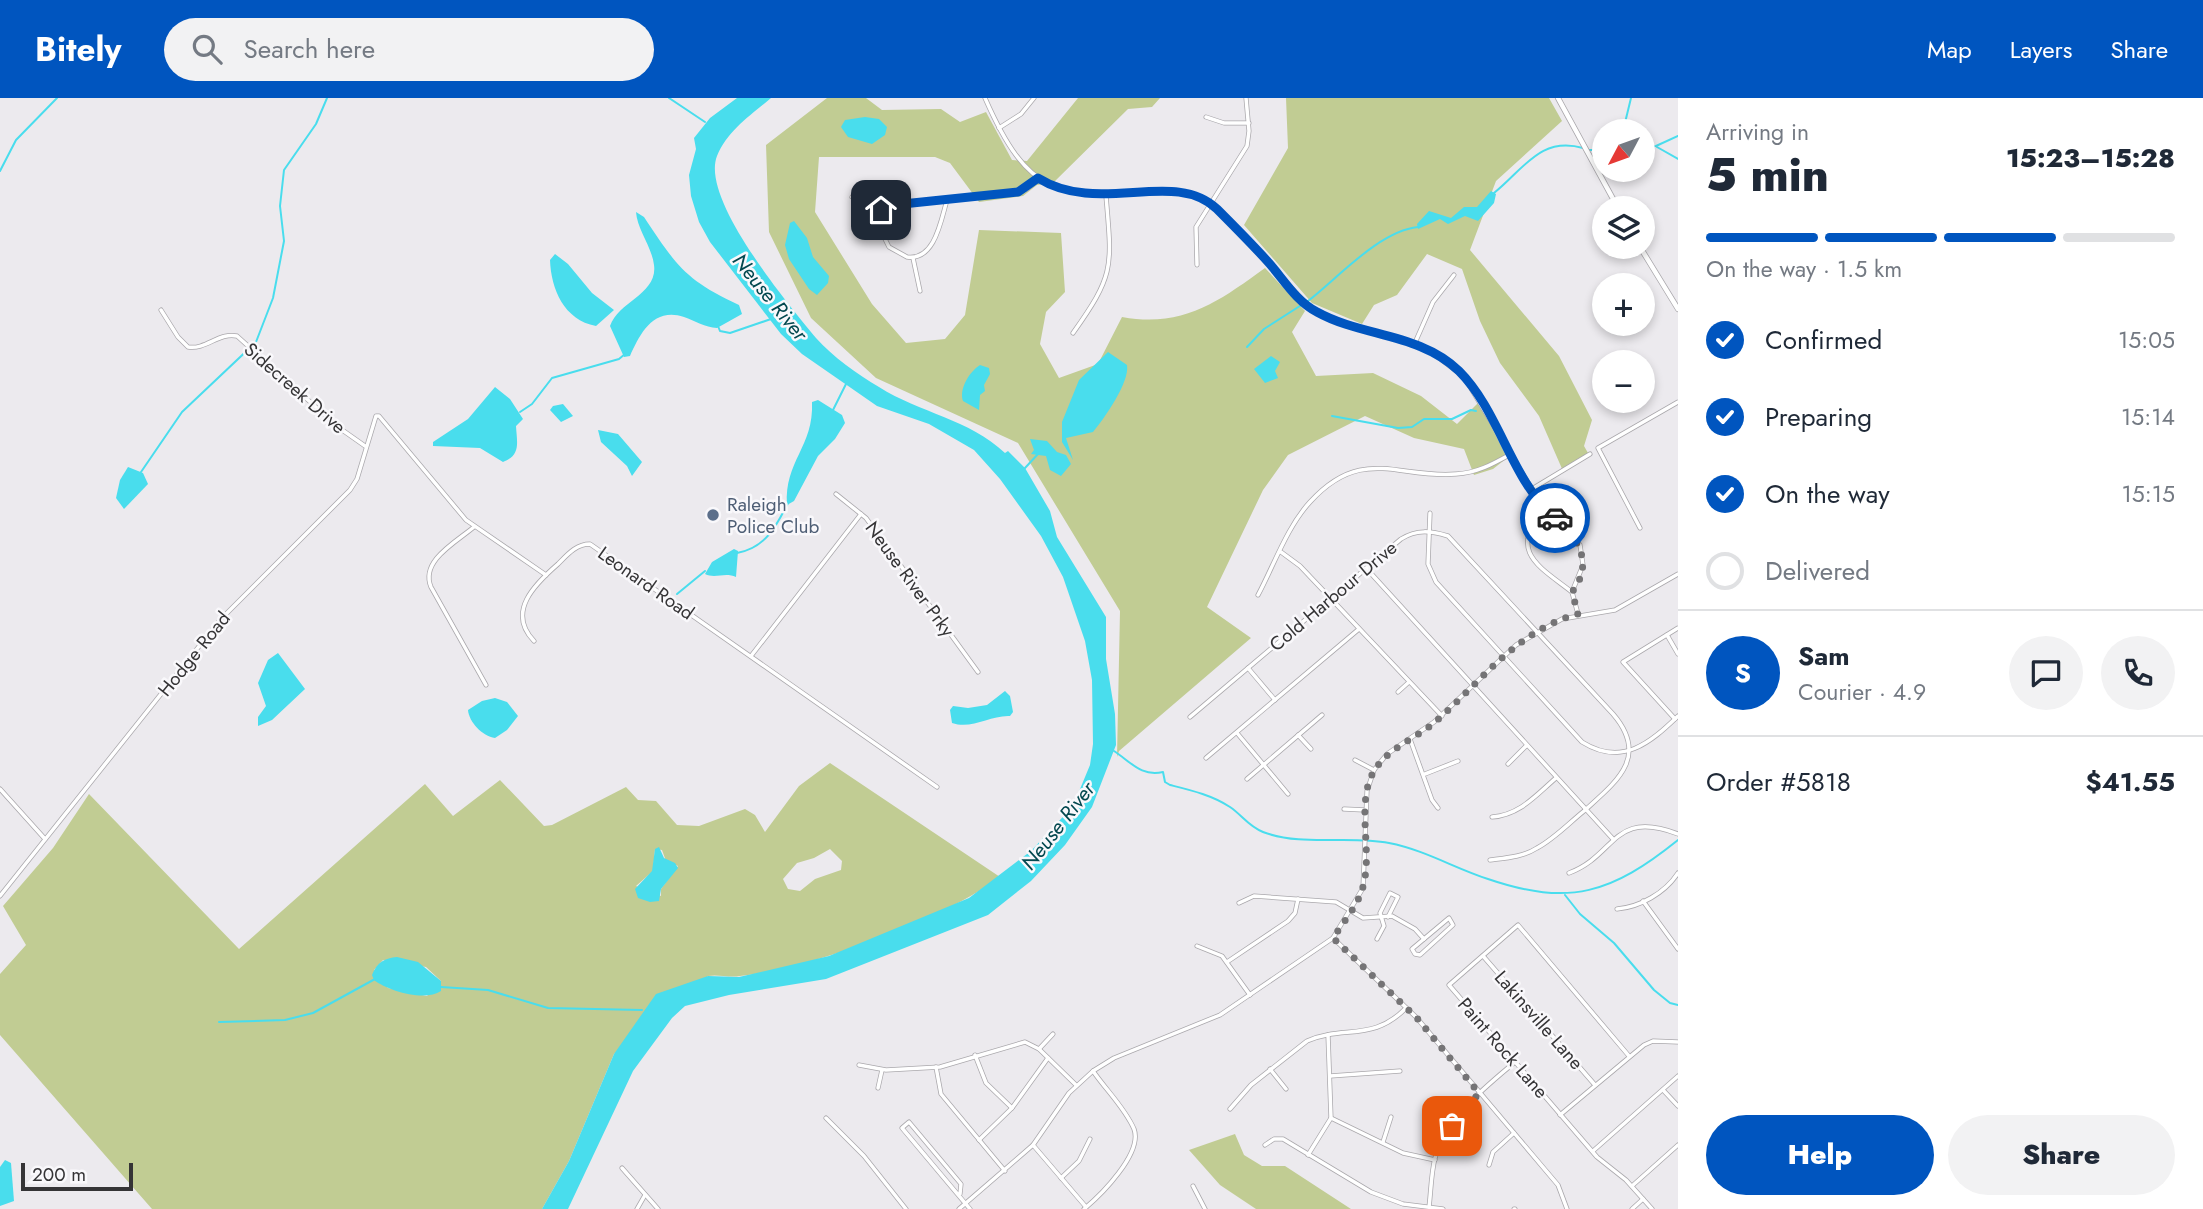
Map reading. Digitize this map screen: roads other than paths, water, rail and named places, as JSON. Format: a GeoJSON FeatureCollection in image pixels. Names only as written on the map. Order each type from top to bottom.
{"type":"FeatureCollection","features":[{"type":"Feature","properties":{"kind":"street"},"geometry":{"type":"LineString","coordinates":[[985,98],[1014,156],[1038,178],[1073,194],[1106,196],[1176,191],[1211,203],[1311,309],[1335,321],[1414,345],[1444,360],[1464,377],[1545,509],[1569,530],[1580,545],[1583,565],[1572,592],[1578,614]]}},
{"type":"Feature","properties":{"kind":"street"},"geometry":{"type":"LineString","coordinates":[[999,128],[1021,114],[1034,98]]}},
{"type":"Feature","properties":{"kind":"street"},"geometry":{"type":"LineString","coordinates":[[1197,265],[1196,227],[1244,151],[1249,123],[1246,98]]}},
{"type":"Feature","properties":{"kind":"street"},"geometry":{"type":"LineString","coordinates":[[1558,98],[1611,196]]}},
{"type":"Feature","properties":{"kind":"street"},"geometry":{"type":"LineString","coordinates":[[1206,117],[1224,123],[1249,123]]}},
{"type":"Feature","properties":{"kind":"street"},"geometry":{"type":"LineString","coordinates":[[879,214],[893,205],[1018,192],[1038,178]]}},
{"type":"Feature","properties":{"kind":"street"},"geometry":{"type":"LineString","coordinates":[[1073,333],[1099,296],[1109,270],[1106,196]]}},
{"type":"Feature","properties":{"kind":"street"},"geometry":{"type":"LineString","coordinates":[[852,197],[879,214]]}},
{"type":"Feature","properties":{"kind":"street"},"geometry":{"type":"LineString","coordinates":[[879,214],[878,226],[889,247],[902,256],[913,258],[931,246],[947,200]]}},
{"type":"Feature","properties":{"kind":"street"},"geometry":{"type":"LineString","coordinates":[[913,258],[920,291]]}},
{"type":"Feature","properties":{"kind":"street"},"geometry":{"type":"LineString","coordinates":[[1647,259],[1678,309]]}},
{"type":"Feature","properties":{"kind":"street"},"geometry":{"type":"LineString","coordinates":[[1414,345],[1433,302],[1454,275]]}},
{"type":"Feature","properties":{"kind":"street","name":"Sidecreek Drive"},"geometry":{"type":"LineString","coordinates":[[161,310],[187,347],[202,346],[228,334],[237,336],[338,427],[365,446]]}},
{"type":"Feature","properties":{"kind":"street"},"geometry":{"type":"LineString","coordinates":[[1640,528],[1598,448],[1678,402]]}},
{"type":"Feature","properties":{"kind":"street","name":"Hodge Road"},"geometry":{"type":"LineString","coordinates":[[0,896],[220,621],[350,490],[358,479],[372,418],[379,416],[474,527]]}},
{"type":"Feature","properties":{"kind":"street"},"geometry":{"type":"LineString","coordinates":[[1258,595],[1311,501],[1347,475],[1387,467],[1445,475],[1463,474],[1486,467],[1511,454]]}},
{"type":"Feature","properties":{"kind":"street"},"geometry":{"type":"LineString","coordinates":[[1532,489],[1590,454]]}},
{"type":"Feature","properties":{"kind":"street","name":"Neuse River Prky"},"geometry":{"type":"LineString","coordinates":[[836,494],[862,513],[978,672]]}},
{"type":"Feature","properties":{"kind":"street"},"geometry":{"type":"LineString","coordinates":[[1545,509],[1530,528],[1527,538],[1532,556],[1543,571],[1572,592]]}},
{"type":"Feature","properties":{"kind":"street"},"geometry":{"type":"LineString","coordinates":[[751,656],[862,513]]}},
{"type":"Feature","properties":{"kind":"street"},"geometry":{"type":"LineString","coordinates":[[1430,513],[1428,564],[1436,582],[1582,742],[1603,751],[1629,751],[1647,744],[1677,718],[1623,662],[1678,628]]}},
{"type":"Feature","properties":{"kind":"street"},"geometry":{"type":"LineString","coordinates":[[486,685],[430,587],[427,574],[432,562],[474,527],[546,575],[530,591],[522,611],[526,633],[534,641]]}},
{"type":"Feature","properties":{"kind":"street"},"geometry":{"type":"LineString","coordinates":[[1428,531],[1448,536],[1460,545],[1623,725],[1629,751],[1628,763],[1619,779],[1537,849],[1514,857],[1490,860]]}},
{"type":"Feature","properties":{"kind":"street","name":"Cold Harbour Drive"},"geometry":{"type":"LineString","coordinates":[[1190,716],[1408,534],[1428,531]]}},
{"type":"Feature","properties":{"kind":"street"},"geometry":{"type":"LineString","coordinates":[[1521,537],[1527,538]]}},
{"type":"Feature","properties":{"kind":"street","name":"Leonard Road"},"geometry":{"type":"LineString","coordinates":[[546,575],[577,547],[590,544],[937,787]]}},
{"type":"Feature","properties":{"kind":"street"},"geometry":{"type":"LineString","coordinates":[[1281,552],[1296,562],[1442,716]]}},
{"type":"Feature","properties":{"kind":"street"},"geometry":{"type":"LineString","coordinates":[[1366,568],[1613,839]]}},
{"type":"Feature","properties":{"kind":"street"},"geometry":{"type":"LineString","coordinates":[[959,1209],[1033,1145],[1076,1085],[1093,1071],[1114,1058],[1213,1019],[1333,938],[1352,911],[1364,880],[1367,791],[1374,770],[1387,754],[1442,716],[1503,655],[1539,632],[1562,619],[1578,614],[1615,610],[1678,574]]}},
{"type":"Feature","properties":{"kind":"street"},"geometry":{"type":"LineString","coordinates":[[1206,758],[1359,629]]}},
{"type":"Feature","properties":{"kind":"street"},"geometry":{"type":"LineString","coordinates":[[1667,634],[1678,654]]}},
{"type":"Feature","properties":{"kind":"street"},"geometry":{"type":"LineString","coordinates":[[1248,668],[1275,700]]}},
{"type":"Feature","properties":{"kind":"street"},"geometry":{"type":"LineString","coordinates":[[1398,692],[1409,682]]}},
{"type":"Feature","properties":{"kind":"street"},"geometry":{"type":"LineString","coordinates":[[1247,779],[1322,715]]}},
{"type":"Feature","properties":{"kind":"street"},"geometry":{"type":"LineString","coordinates":[[1237,733],[1288,794]]}},
{"type":"Feature","properties":{"kind":"street"},"geometry":{"type":"LineString","coordinates":[[1298,735],[1311,750]]}},
{"type":"Feature","properties":{"kind":"street"},"geometry":{"type":"LineString","coordinates":[[1410,739],[1425,774],[1432,800],[1438,808]]}},
{"type":"Feature","properties":{"kind":"street"},"geometry":{"type":"LineString","coordinates":[[1508,764],[1527,745]]}},
{"type":"Feature","properties":{"kind":"street"},"geometry":{"type":"LineString","coordinates":[[1355,760],[1374,770]]}},
{"type":"Feature","properties":{"kind":"street"},"geometry":{"type":"LineString","coordinates":[[1425,774],[1458,761]]}},
{"type":"Feature","properties":{"kind":"street"},"geometry":{"type":"LineString","coordinates":[[1492,817],[1505,816],[1521,809],[1556,778]]}},
{"type":"Feature","properties":{"kind":"street"},"geometry":{"type":"LineString","coordinates":[[0,789],[46,839]]}},
{"type":"Feature","properties":{"kind":"street"},"geometry":{"type":"LineString","coordinates":[[1344,808],[1366,810]]}},
{"type":"Feature","properties":{"kind":"street"},"geometry":{"type":"LineString","coordinates":[[1569,873],[1627,830],[1643,826],[1678,834]]}},
{"type":"Feature","properties":{"kind":"street"},"geometry":{"type":"LineString","coordinates":[[1616,909],[1643,901],[1667,887],[1678,873]]}},
{"type":"Feature","properties":{"kind":"street"},"geometry":{"type":"LineString","coordinates":[[1377,939],[1385,918],[1398,897],[1390,893],[1380,914],[1385,918]]}},
{"type":"Feature","properties":{"kind":"street"},"geometry":{"type":"LineString","coordinates":[[1240,903],[1254,896],[1336,902],[1363,918],[1385,918],[1403,922],[1424,939]]}},
{"type":"Feature","properties":{"kind":"street"},"geometry":{"type":"LineString","coordinates":[[1227,962],[1291,919],[1298,899]]}},
{"type":"Feature","properties":{"kind":"street"},"geometry":{"type":"LineString","coordinates":[[1643,901],[1678,949]]}},
{"type":"Feature","properties":{"kind":"street"},"geometry":{"type":"LineString","coordinates":[[1447,919],[1454,922],[1418,956],[1412,949],[1424,939],[1447,919]]}},
{"type":"Feature","properties":{"kind":"street","name":"Paint Rock Lane"},"geometry":{"type":"LineString","coordinates":[[1629,1056],[1518,925],[1449,985],[1592,1152],[1632,1186],[1652,1209]]}},
{"type":"Feature","properties":{"kind":"street"},"geometry":{"type":"LineString","coordinates":[[1333,938],[1407,1008],[1558,1185],[1567,1209]]}},
{"type":"Feature","properties":{"kind":"street"},"geometry":{"type":"LineString","coordinates":[[1196,946],[1214,951],[1227,962],[1250,995]]}},
{"type":"Feature","properties":{"kind":"street","name":"Lakinsville Lane"},"geometry":{"type":"LineString","coordinates":[[1483,956],[1595,1085]]}},
{"type":"Feature","properties":{"kind":"street"},"geometry":{"type":"LineString","coordinates":[[1230,1109],[1251,1085],[1307,1041],[1328,1035],[1376,1030],[1407,1008]]}},
{"type":"Feature","properties":{"kind":"street"},"geometry":{"type":"LineString","coordinates":[[1039,1049],[1053,1034]]}},
{"type":"Feature","properties":{"kind":"street"},"geometry":{"type":"LineString","coordinates":[[1308,1155],[1331,1118],[1328,1035]]}},
{"type":"Feature","properties":{"kind":"street"},"geometry":{"type":"LineString","coordinates":[[1560,1115],[1629,1056],[1653,1041],[1678,1042]]}},
{"type":"Feature","properties":{"kind":"street"},"geometry":{"type":"LineString","coordinates":[[859,1065],[882,1070],[936,1067],[1020,1042],[1039,1049],[1076,1085]]}},
{"type":"Feature","properties":{"kind":"street"},"geometry":{"type":"LineString","coordinates":[[975,1055],[986,1083],[1012,1108]]}},
{"type":"Feature","properties":{"kind":"street"},"geometry":{"type":"LineString","coordinates":[[979,1140],[1012,1108],[1033,1074],[1048,1058]]}},
{"type":"Feature","properties":{"kind":"street"},"geometry":{"type":"LineString","coordinates":[[1429,1208],[1435,1160],[1452,1126],[1479,1093],[1515,1062]]}},
{"type":"Feature","properties":{"kind":"street"},"geometry":{"type":"LineString","coordinates":[[936,1067],[941,1094],[1005,1171]]}},
{"type":"Feature","properties":{"kind":"street"},"geometry":{"type":"LineString","coordinates":[[1270,1069],[1286,1089]]}},
{"type":"Feature","properties":{"kind":"street"},"geometry":{"type":"LineString","coordinates":[[878,1088],[882,1070]]}},
{"type":"Feature","properties":{"kind":"street"},"geometry":{"type":"LineString","coordinates":[[1033,1145],[1086,1209],[1105,1190],[1131,1154],[1136,1139],[1129,1121],[1093,1071]]}},
{"type":"Feature","properties":{"kind":"street"},"geometry":{"type":"LineString","coordinates":[[1330,1076],[1401,1071]]}},
{"type":"Feature","properties":{"kind":"street"},"geometry":{"type":"LineString","coordinates":[[1592,1152],[1678,1076]]}},
{"type":"Feature","properties":{"kind":"street"},"geometry":{"type":"LineString","coordinates":[[1663,1090],[1678,1106]]}},
{"type":"Feature","properties":{"kind":"street"},"geometry":{"type":"LineString","coordinates":[[1437,1110],[1452,1126]]}},
{"type":"Feature","properties":{"kind":"street"},"geometry":{"type":"LineString","coordinates":[[1382,1142],[1391,1117]]}},
{"type":"Feature","properties":{"kind":"street"},"geometry":{"type":"LineString","coordinates":[[826,1118],[873,1166],[906,1209]]}},
{"type":"Feature","properties":{"kind":"street"},"geometry":{"type":"LineString","coordinates":[[1331,1118],[1404,1153],[1435,1160]]}},
{"type":"Feature","properties":{"kind":"street"},"geometry":{"type":"LineString","coordinates":[[960,1194],[961,1184],[909,1122],[902,1128],[970,1209]]}},
{"type":"Feature","properties":{"kind":"street"},"geometry":{"type":"LineString","coordinates":[[1489,1165],[1493,1152],[1514,1133]]}},
{"type":"Feature","properties":{"kind":"street"},"geometry":{"type":"LineString","coordinates":[[1061,1178],[1079,1161],[1090,1139]]}},
{"type":"Feature","properties":{"kind":"street"},"geometry":{"type":"LineString","coordinates":[[1265,1145],[1274,1139],[1283,1139],[1389,1200],[1443,1209]]}},
{"type":"Feature","properties":{"kind":"street"},"geometry":{"type":"LineString","coordinates":[[1632,1186],[1678,1145]]}},
{"type":"Feature","properties":{"kind":"street"},"geometry":{"type":"LineString","coordinates":[[622,1168],[658,1209]]}},
{"type":"Feature","properties":{"kind":"street"},"geometry":{"type":"LineString","coordinates":[[1193,1186],[1205,1209]]}},
{"type":"Feature","properties":{"kind":"street"},"geometry":{"type":"LineString","coordinates":[[637,1209],[645,1195]]}},
{"type":"Feature","properties":{"kind":"street"},"geometry":{"type":"LineString","coordinates":[[1632,1209],[1643,1199]]}},
{"type":"Feature","properties":{"kind":"water","name":"Neuse River"},"geometry":{"type":"Polygon","coordinates":[[[737,98],[771,98],[733,131],[717,156],[715,175],[734,224],[787,302],[816,338],[838,358],[862,377],[895,396],[976,432],[1005,453],[1008,451],[1025,468],[1050,511],[1057,537],[1106,617],[1106,659],[1115,714],[1116,745],[1092,807],[1065,845],[1031,881],[988,915],[826,979],[729,995],[685,1006],[672,1018],[633,1071],[568,1209],[542,1209],[569,1161],[614,1054],[656,994],[708,976],[739,977],[829,956],[969,898],[1031,851],[1073,806],[1090,765],[1093,744],[1092,680],[1085,641],[1063,577],[1041,536],[1000,479],[974,450],[929,424],[877,406],[802,354],[781,334],[710,242],[699,222],[691,196],[689,175],[696,149],[694,138],[710,118],[737,98]]]}},
{"type":"Feature","properties":{"kind":"water"},"geometry":{"type":"Polygon","coordinates":[[[865,117],[879,119],[887,127],[885,135],[872,144],[848,137],[841,127],[845,120],[865,117]]]}},
{"type":"Feature","properties":{"kind":"water"},"geometry":{"type":"Polygon","coordinates":[[[1491,191],[1496,194],[1494,203],[1478,221],[1465,216],[1448,224],[1440,219],[1418,229],[1417,224],[1429,211],[1451,218],[1464,207],[1477,207],[1491,191]]]}},
{"type":"Feature","properties":{"kind":"water"},"geometry":{"type":"Polygon","coordinates":[[[636,212],[644,217],[683,270],[706,287],[739,305],[742,314],[717,328],[684,317],[664,316],[649,324],[630,356],[624,357],[610,326],[621,310],[644,290],[654,275],[653,258],[636,212]]]}},
{"type":"Feature","properties":{"kind":"water"},"geometry":{"type":"Polygon","coordinates":[[[794,221],[807,238],[813,257],[829,276],[828,283],[817,295],[809,289],[789,259],[785,245],[790,223],[794,221]]]}},
{"type":"Feature","properties":{"kind":"water"},"geometry":{"type":"Polygon","coordinates":[[[555,254],[568,264],[592,293],[614,310],[596,326],[575,317],[561,302],[551,271],[550,260],[555,254]]]}},
{"type":"Feature","properties":{"kind":"water"},"geometry":{"type":"Polygon","coordinates":[[[1108,352],[1127,365],[1127,372],[1109,410],[1093,432],[1066,438],[1073,460],[1062,442],[1062,422],[1079,380],[1108,352]]]}},
{"type":"Feature","properties":{"kind":"water"},"geometry":{"type":"Polygon","coordinates":[[[1271,356],[1280,362],[1275,371],[1278,378],[1265,383],[1254,369],[1271,356]]]}},
{"type":"Feature","properties":{"kind":"water"},"geometry":{"type":"Polygon","coordinates":[[[980,365],[989,368],[990,374],[984,385],[985,391],[980,395],[979,410],[963,401],[962,391],[972,372],[980,365]]]}},
{"type":"Feature","properties":{"kind":"water"},"geometry":{"type":"Polygon","coordinates":[[[495,387],[510,399],[523,419],[516,426],[517,448],[513,456],[503,462],[480,448],[433,446],[433,442],[468,419],[495,387]]]}},
{"type":"Feature","properties":{"kind":"water"},"geometry":{"type":"Polygon","coordinates":[[[818,400],[842,415],[845,423],[835,439],[818,456],[794,501],[787,505],[790,477],[809,431],[812,402],[818,400]]]}},
{"type":"Feature","properties":{"kind":"water"},"geometry":{"type":"Polygon","coordinates":[[[563,404],[573,416],[561,422],[550,410],[553,406],[563,404]]]}},
{"type":"Feature","properties":{"kind":"water"},"geometry":{"type":"Polygon","coordinates":[[[598,430],[618,434],[642,462],[632,476],[627,466],[601,442],[598,430]]]}},
{"type":"Feature","properties":{"kind":"water"},"geometry":{"type":"Polygon","coordinates":[[[1030,439],[1047,441],[1057,452],[1066,455],[1071,464],[1061,476],[1050,470],[1046,456],[1031,454],[1034,450],[1030,439]]]}},
{"type":"Feature","properties":{"kind":"water"},"geometry":{"type":"Polygon","coordinates":[[[128,467],[143,473],[148,484],[124,509],[116,498],[120,480],[128,467]]]}},
{"type":"Feature","properties":{"kind":"water"},"geometry":{"type":"Polygon","coordinates":[[[734,549],[738,551],[736,577],[705,574],[712,562],[734,549]]]}},
{"type":"Feature","properties":{"kind":"water"},"geometry":{"type":"Polygon","coordinates":[[[278,653],[305,689],[272,720],[258,726],[258,717],[266,706],[258,683],[268,660],[278,653]]]}},
{"type":"Feature","properties":{"kind":"water"},"geometry":{"type":"Polygon","coordinates":[[[1005,691],[1010,696],[1013,712],[1010,716],[967,725],[952,723],[950,710],[953,706],[968,708],[987,705],[1005,691]]]}},
{"type":"Feature","properties":{"kind":"water"},"geometry":{"type":"Polygon","coordinates":[[[495,698],[507,702],[518,716],[507,730],[495,738],[477,728],[468,710],[482,701],[495,698]]]}},
{"type":"Feature","properties":{"kind":"water"},"geometry":{"type":"Polygon","coordinates":[[[659,847],[664,858],[675,863],[678,868],[661,889],[659,901],[650,902],[638,898],[635,889],[652,871],[655,849],[659,847]]]}},
{"type":"Feature","properties":{"kind":"water"},"geometry":{"type":"Polygon","coordinates":[[[397,957],[418,962],[441,981],[441,991],[426,995],[407,994],[374,980],[372,975],[379,964],[397,957]]]}},
{"type":"Feature","properties":{"kind":"water"},"geometry":{"type":"Polygon","coordinates":[[[5,1160],[11,1163],[14,1201],[0,1206],[0,1167],[5,1160]]]}},
{"type":"Feature","properties":{"kind":"waterway"},"geometry":{"type":"LineString","coordinates":[[0,171],[16,140],[57,98]]}},
{"type":"Feature","properties":{"kind":"waterway"},"geometry":{"type":"LineString","coordinates":[[141,472],[182,412],[256,342],[273,298],[284,241],[280,206],[284,170],[316,124],[327,98]]}},
{"type":"Feature","properties":{"kind":"waterway"},"geometry":{"type":"LineString","coordinates":[[669,98],[705,122]]}},
{"type":"Feature","properties":{"kind":"waterway"},"geometry":{"type":"LineString","coordinates":[[1626,119],[1631,98]]}},
{"type":"Feature","properties":{"kind":"waterway"},"geometry":{"type":"LineString","coordinates":[[1656,146],[1678,136]]}},
{"type":"Feature","properties":{"kind":"waterway"},"geometry":{"type":"LineString","coordinates":[[1494,193],[1524,165],[1544,151],[1555,147],[1583,148]]}},
{"type":"Feature","properties":{"kind":"waterway"},"geometry":{"type":"LineString","coordinates":[[1657,147],[1678,159]]}},
{"type":"Feature","properties":{"kind":"waterway"},"geometry":{"type":"LineString","coordinates":[[1308,301],[1374,246],[1403,230],[1418,227]]}},
{"type":"Feature","properties":{"kind":"waterway"},"geometry":{"type":"LineString","coordinates":[[1247,347],[1264,329],[1303,304]]}},
{"type":"Feature","properties":{"kind":"waterway","name":"Neuse River"},"geometry":{"type":"LineString","coordinates":[[718,326],[720,331],[730,333],[771,319]]}},
{"type":"Feature","properties":{"kind":"waterway"},"geometry":{"type":"LineString","coordinates":[[520,412],[532,404],[552,378],[619,359],[625,354]]}},
{"type":"Feature","properties":{"kind":"waterway"},"geometry":{"type":"LineString","coordinates":[[833,410],[846,384]]}},
{"type":"Feature","properties":{"kind":"waterway"},"geometry":{"type":"LineString","coordinates":[[1332,416],[1398,428],[1412,427],[1424,419],[1452,419],[1471,410],[1476,411]]}},
{"type":"Feature","properties":{"kind":"waterway"},"geometry":{"type":"LineString","coordinates":[[1025,468],[1038,454]]}},
{"type":"Feature","properties":{"kind":"waterway"},"geometry":{"type":"LineString","coordinates":[[737,553],[762,541],[774,528],[788,503]]}},
{"type":"Feature","properties":{"kind":"waterway"},"geometry":{"type":"LineString","coordinates":[[677,594],[705,571]]}},
{"type":"Feature","properties":{"kind":"waterway"},"geometry":{"type":"LineString","coordinates":[[1114,751],[1142,770],[1163,772],[1165,782],[1170,785],[1201,793],[1223,803],[1263,832],[1294,839],[1389,843],[1517,888],[1567,893],[1589,890],[1632,872],[1678,840]]}},
{"type":"Feature","properties":{"kind":"waterway"},"geometry":{"type":"LineString","coordinates":[[1565,895],[1580,914],[1614,943],[1654,990],[1670,1003],[1678,1005]]}},
{"type":"Feature","properties":{"kind":"waterway"},"geometry":{"type":"LineString","coordinates":[[219,1022],[285,1020],[313,1013],[375,979]]}},
{"type":"Feature","properties":{"kind":"waterway"},"geometry":{"type":"LineString","coordinates":[[441,987],[488,990],[548,1008],[642,1010]]}},
{"type":"Feature","properties":{"kind":"place","name":"Raleigh Police Club"},"geometry":{"type":"Point","coordinates":[713,515]}}]}
